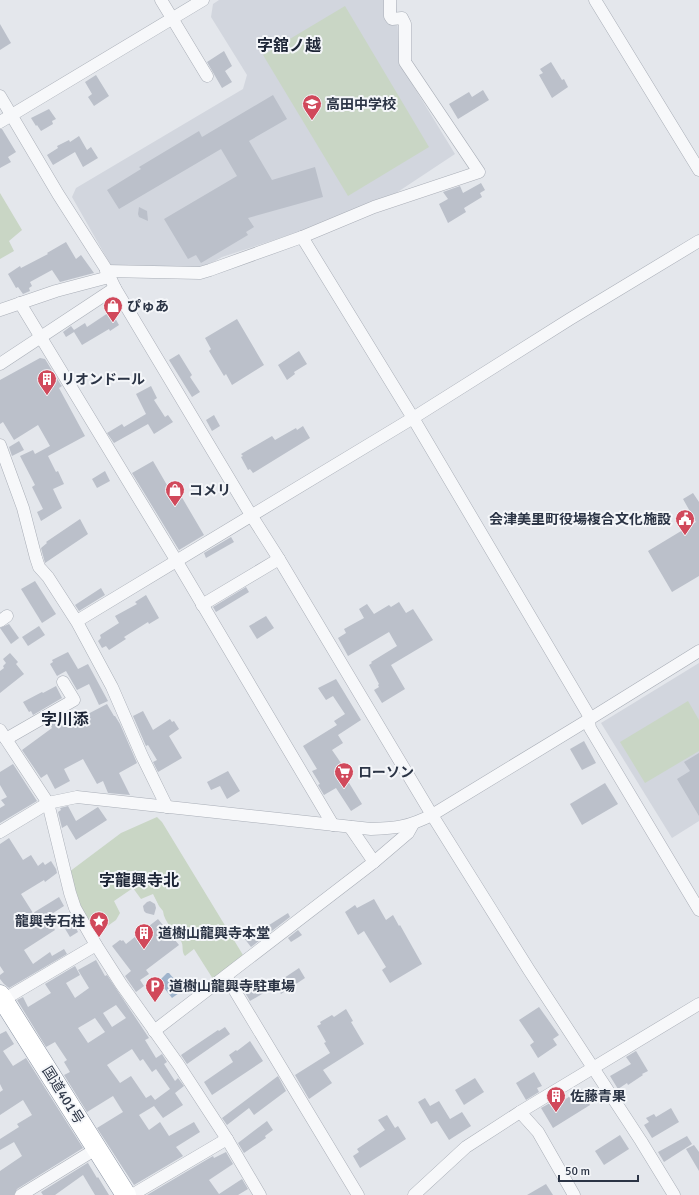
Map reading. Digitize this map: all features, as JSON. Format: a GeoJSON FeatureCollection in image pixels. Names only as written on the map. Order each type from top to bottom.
{"type":"FeatureCollection","features":[{"type":"Feature","properties":{"kind":"highway","name":"国道401号"},"geometry":{"type":"LineString","coordinates":[[3,1003],[126,1195]]}},
{"type":"Feature","properties":{"kind":"street"},"geometry":{"type":"LineString","coordinates":[[161,0],[207,76]]}},
{"type":"Feature","properties":{"kind":"street"},"geometry":{"type":"LineString","coordinates":[[0,122],[203,0]]}},
{"type":"Feature","properties":{"kind":"street"},"geometry":{"type":"LineString","coordinates":[[0,310],[56,290],[108,274],[200,273],[212,270],[302,237],[374,208],[479,172],[405,62],[405,24],[402,18],[392,19],[390,16],[390,0]]}},
{"type":"Feature","properties":{"kind":"street"},"geometry":{"type":"LineString","coordinates":[[595,0],[699,170]]}},
{"type":"Feature","properties":{"kind":"street"},"geometry":{"type":"LineString","coordinates":[[0,96],[432,815],[674,1195]]}},
{"type":"Feature","properties":{"kind":"street"},"geometry":{"type":"LineString","coordinates":[[302,237],[413,418],[588,714],[590,728],[699,910]]}},
{"type":"Feature","properties":{"kind":"street"},"geometry":{"type":"LineString","coordinates":[[77,621],[413,418],[570,319],[699,241]]}},
{"type":"Feature","properties":{"kind":"street"},"geometry":{"type":"LineString","coordinates":[[0,364],[115,288]]}},
{"type":"Feature","properties":{"kind":"street"},"geometry":{"type":"LineString","coordinates":[[20,303],[176,560],[333,825]]}},
{"type":"Feature","properties":{"kind":"street"},"geometry":{"type":"LineString","coordinates":[[0,445],[23,508],[36,558],[40,567],[77,621],[112,687],[142,756],[167,807]]}},
{"type":"Feature","properties":{"kind":"street"},"geometry":{"type":"LineString","coordinates":[[202,605],[279,559]]}},
{"type":"Feature","properties":{"kind":"street"},"geometry":{"type":"LineString","coordinates":[[0,832],[48,803],[77,797],[370,829],[405,827],[432,815],[699,651]]}},
{"type":"Feature","properties":{"kind":"street"},"geometry":{"type":"LineString","coordinates":[[63,682],[74,700],[3,734],[48,803],[75,908],[96,946],[178,1064],[260,1195]]}},
{"type":"Feature","properties":{"kind":"street"},"geometry":{"type":"LineString","coordinates":[[154,1031],[374,862],[408,833],[413,824]]}},
{"type":"Feature","properties":{"kind":"street"},"geometry":{"type":"LineString","coordinates":[[350,827],[374,862]]}},
{"type":"Feature","properties":{"kind":"street"},"geometry":{"type":"LineString","coordinates":[[3,1003],[96,946]]}},
{"type":"Feature","properties":{"kind":"street"},"geometry":{"type":"LineString","coordinates":[[226,976],[358,1195]]}},
{"type":"Feature","properties":{"kind":"street"},"geometry":{"type":"LineString","coordinates":[[414,1195],[466,1147],[520,1112],[699,1004]]}},
{"type":"Feature","properties":{"kind":"street"},"geometry":{"type":"LineString","coordinates":[[520,1112],[538,1132],[574,1195]]}},
{"type":"Feature","properties":{"kind":"street"},"geometry":{"type":"LineString","coordinates":[[132,1195],[226,1139]]}},
{"type":"Feature","properties":{"kind":"street"},"geometry":{"type":"LineString","coordinates":[[21,1195],[96,1148]]}},
{"type":"Feature","properties":{"kind":"shaded area","name":"高田中学校"},"geometry":{"type":"Polygon","coordinates":[[[219,0],[396,0],[400,64],[455,154],[375,207],[222,257],[198,271],[113,269],[72,197],[76,188],[243,89],[247,75],[211,17],[213,4],[219,0]]]}},
{"type":"Feature","properties":{"kind":"shaded area"},"geometry":{"type":"Polygon","coordinates":[[[699,663],[699,821],[672,838],[601,723],[699,663]]]}},
{"type":"Feature","properties":{"kind":"green space"},"geometry":{"type":"Polygon","coordinates":[[[345,6],[429,147],[348,196],[263,55],[345,6]]]}},
{"type":"Feature","properties":{"kind":"green space"},"geometry":{"type":"Polygon","coordinates":[[[0,193],[22,230],[9,241],[14,251],[0,259],[0,193]]]}},
{"type":"Feature","properties":{"kind":"green space"},"geometry":{"type":"Polygon","coordinates":[[[688,701],[699,720],[699,751],[645,783],[620,742],[688,701]]]}},
{"type":"Feature","properties":{"kind":"green space"},"geometry":{"type":"Polygon","coordinates":[[[157,817],[162,822],[243,955],[213,979],[194,949],[185,956],[179,937],[168,923],[153,894],[141,899],[133,888],[114,901],[120,913],[116,920],[95,935],[77,898],[69,872],[121,833],[157,817]]]}},
{"type":"Feature","properties":{"kind":"water"},"geometry":{"type":"Polygon","coordinates":[[[167,973],[169,973],[181,987],[179,993],[172,998],[161,984],[160,980],[167,973]]]}},
{"type":"Feature","properties":{"kind":"building"},"geometry":{"type":"Polygon","coordinates":[[[0,24],[11,43],[0,50],[0,24]]]}},
{"type":"Feature","properties":{"kind":"building"},"geometry":{"type":"Polygon","coordinates":[[[224,51],[232,66],[225,71],[232,82],[222,88],[207,62],[224,51]]]}},
{"type":"Feature","properties":{"kind":"building"},"geometry":{"type":"Polygon","coordinates":[[[551,62],[568,87],[552,98],[539,75],[543,73],[540,69],[551,62]]]}},
{"type":"Feature","properties":{"kind":"building"},"geometry":{"type":"Polygon","coordinates":[[[96,75],[109,96],[94,106],[88,97],[92,94],[85,82],[96,75]]]}},
{"type":"Feature","properties":{"kind":"building"},"geometry":{"type":"Polygon","coordinates":[[[483,90],[489,100],[458,119],[449,104],[469,92],[472,97],[483,90]]]}},
{"type":"Feature","properties":{"kind":"building"},"geometry":{"type":"Polygon","coordinates":[[[273,95],[287,119],[249,141],[272,180],[315,167],[323,197],[248,218],[254,227],[246,232],[248,235],[201,263],[196,255],[188,259],[164,219],[237,176],[221,149],[119,209],[107,190],[141,169],[139,167],[199,131],[202,137],[273,95]]]}},
{"type":"Feature","properties":{"kind":"building"},"geometry":{"type":"Polygon","coordinates":[[[49,109],[56,119],[52,121],[53,124],[41,131],[31,118],[49,109]]]}},
{"type":"Feature","properties":{"kind":"building"},"geometry":{"type":"Polygon","coordinates":[[[0,129],[2,129],[16,152],[8,157],[11,162],[0,168],[0,129]]]}},
{"type":"Feature","properties":{"kind":"building"},"geometry":{"type":"Polygon","coordinates":[[[79,136],[87,150],[91,147],[98,158],[83,167],[75,152],[53,165],[47,155],[58,148],[57,146],[69,140],[70,142],[79,136]]]}},
{"type":"Feature","properties":{"kind":"building"},"geometry":{"type":"Polygon","coordinates":[[[481,183],[485,190],[480,193],[482,197],[464,208],[466,212],[448,223],[439,204],[448,199],[443,192],[460,186],[463,193],[481,183]]]}},
{"type":"Feature","properties":{"kind":"building"},"geometry":{"type":"Polygon","coordinates":[[[139,207],[147,211],[148,221],[139,217],[139,207]]]}},
{"type":"Feature","properties":{"kind":"building"},"geometry":{"type":"Polygon","coordinates":[[[66,242],[76,259],[81,255],[94,273],[60,282],[52,270],[30,282],[32,286],[29,288],[30,291],[23,294],[18,287],[16,288],[8,274],[20,266],[21,268],[48,254],[47,253],[66,242]]]}},
{"type":"Feature","properties":{"kind":"building"},"geometry":{"type":"Polygon","coordinates":[[[111,311],[119,325],[110,331],[109,329],[82,345],[74,332],[66,337],[63,332],[71,326],[74,330],[85,323],[87,327],[111,311]]]}},
{"type":"Feature","properties":{"kind":"building"},"geometry":{"type":"Polygon","coordinates":[[[237,319],[264,365],[232,385],[226,374],[224,376],[209,351],[211,349],[205,338],[237,319]]]}},
{"type":"Feature","properties":{"kind":"building"},"geometry":{"type":"Polygon","coordinates":[[[299,351],[307,364],[294,372],[295,374],[287,380],[278,365],[299,351]]]}},
{"type":"Feature","properties":{"kind":"building"},"geometry":{"type":"Polygon","coordinates":[[[179,354],[192,375],[190,377],[200,392],[192,397],[169,360],[179,354]]]}},
{"type":"Feature","properties":{"kind":"building"},"geometry":{"type":"Polygon","coordinates":[[[40,358],[45,359],[62,386],[59,388],[85,436],[48,456],[56,472],[58,471],[64,484],[53,489],[62,508],[41,521],[37,512],[43,509],[32,487],[35,485],[20,456],[33,450],[35,454],[50,446],[38,425],[14,440],[3,422],[0,424],[0,380],[40,358]]]}},
{"type":"Feature","properties":{"kind":"building"},"geometry":{"type":"Polygon","coordinates":[[[151,386],[157,398],[154,400],[165,417],[168,415],[173,422],[154,434],[148,424],[114,443],[107,433],[122,424],[124,427],[146,414],[136,394],[151,386]]]}},
{"type":"Feature","properties":{"kind":"building"},"geometry":{"type":"Polygon","coordinates":[[[214,415],[220,426],[212,431],[206,420],[214,415]]]}},
{"type":"Feature","properties":{"kind":"building"},"geometry":{"type":"Polygon","coordinates":[[[303,426],[310,438],[253,473],[250,469],[248,470],[241,457],[243,456],[241,454],[272,436],[275,440],[296,428],[297,430],[303,426]]]}},
{"type":"Feature","properties":{"kind":"building"},"geometry":{"type":"Polygon","coordinates":[[[19,441],[24,450],[12,456],[9,447],[19,441]]]}},
{"type":"Feature","properties":{"kind":"building"},"geometry":{"type":"Polygon","coordinates":[[[153,461],[171,492],[177,489],[204,535],[179,550],[132,473],[153,461]]]}},
{"type":"Feature","properties":{"kind":"building"},"geometry":{"type":"Polygon","coordinates":[[[105,471],[110,481],[97,488],[92,479],[105,471]]]}},
{"type":"Feature","properties":{"kind":"building","name":"会津美里町役場複合文化施設"},"geometry":{"type":"Polygon","coordinates":[[[693,493],[699,502],[699,576],[672,592],[648,551],[696,522],[683,499],[693,493]]]}},
{"type":"Feature","properties":{"kind":"building"},"geometry":{"type":"Polygon","coordinates":[[[80,519],[88,534],[45,563],[41,548],[47,543],[46,542],[80,519]]]}},
{"type":"Feature","properties":{"kind":"building"},"geometry":{"type":"Polygon","coordinates":[[[231,537],[234,542],[206,558],[204,553],[231,537]]]}},
{"type":"Feature","properties":{"kind":"building"},"geometry":{"type":"Polygon","coordinates":[[[35,581],[56,614],[42,623],[21,589],[35,581]]]}},
{"type":"Feature","properties":{"kind":"building"},"geometry":{"type":"Polygon","coordinates":[[[246,587],[249,592],[216,612],[213,607],[246,587]]]}},
{"type":"Feature","properties":{"kind":"building"},"geometry":{"type":"Polygon","coordinates":[[[101,588],[105,595],[79,611],[75,605],[101,588]]]}},
{"type":"Feature","properties":{"kind":"building"},"geometry":{"type":"Polygon","coordinates":[[[146,595],[159,618],[149,624],[148,622],[124,637],[126,639],[109,650],[106,646],[102,648],[98,641],[101,638],[100,635],[119,623],[115,616],[137,604],[135,602],[146,595]]]}},
{"type":"Feature","properties":{"kind":"building"},"geometry":{"type":"Polygon","coordinates":[[[399,602],[406,613],[413,609],[433,640],[391,665],[405,689],[382,703],[374,690],[379,687],[379,684],[369,665],[372,663],[371,662],[397,646],[389,632],[348,656],[338,638],[346,633],[344,629],[364,618],[359,609],[367,604],[374,614],[389,605],[391,607],[399,602]]]}},
{"type":"Feature","properties":{"kind":"building"},"geometry":{"type":"Polygon","coordinates":[[[266,616],[274,628],[257,639],[249,626],[266,616]]]}},
{"type":"Feature","properties":{"kind":"building"},"geometry":{"type":"Polygon","coordinates":[[[9,624],[19,638],[11,644],[0,628],[9,624]]]}},
{"type":"Feature","properties":{"kind":"building"},"geometry":{"type":"Polygon","coordinates":[[[39,626],[45,635],[28,646],[22,637],[39,626]]]}},
{"type":"Feature","properties":{"kind":"building"},"geometry":{"type":"Polygon","coordinates":[[[68,652],[78,669],[88,664],[108,701],[99,705],[89,684],[77,690],[66,671],[57,676],[50,664],[53,662],[52,660],[68,652]]]}},
{"type":"Feature","properties":{"kind":"building"},"geometry":{"type":"Polygon","coordinates":[[[10,653],[18,662],[16,664],[24,674],[0,693],[0,671],[4,668],[3,666],[6,663],[3,659],[10,653]]]}},
{"type":"Feature","properties":{"kind":"building"},"geometry":{"type":"Polygon","coordinates":[[[336,679],[361,720],[338,735],[343,743],[332,750],[341,763],[338,765],[362,804],[351,811],[336,788],[324,795],[318,785],[320,784],[312,771],[317,769],[303,746],[337,725],[334,721],[345,714],[333,696],[326,700],[318,688],[336,679]]]}},
{"type":"Feature","properties":{"kind":"building"},"geometry":{"type":"Polygon","coordinates":[[[56,686],[62,698],[33,715],[31,711],[29,712],[23,702],[56,686]]]}},
{"type":"Feature","properties":{"kind":"building"},"geometry":{"type":"Polygon","coordinates":[[[107,704],[120,724],[137,763],[119,773],[130,795],[108,793],[103,781],[97,784],[83,759],[64,769],[70,781],[55,789],[47,774],[41,778],[22,750],[52,728],[49,723],[57,718],[59,721],[78,710],[82,717],[107,704]]]}},
{"type":"Feature","properties":{"kind":"building"},"geometry":{"type":"Polygon","coordinates":[[[143,711],[153,730],[170,719],[172,722],[174,721],[179,729],[169,736],[182,758],[158,772],[153,762],[157,760],[148,745],[146,746],[133,716],[143,711]]]}},
{"type":"Feature","properties":{"kind":"building"},"geometry":{"type":"Polygon","coordinates":[[[584,741],[596,763],[582,770],[570,749],[584,741]]]}},
{"type":"Feature","properties":{"kind":"building"},"geometry":{"type":"Polygon","coordinates":[[[699,753],[699,816],[677,779],[690,771],[684,762],[699,753]]]}},
{"type":"Feature","properties":{"kind":"building"},"geometry":{"type":"Polygon","coordinates":[[[13,764],[37,801],[0,823],[0,808],[5,805],[1,800],[7,797],[0,785],[0,772],[13,764]]]}},
{"type":"Feature","properties":{"kind":"building"},"geometry":{"type":"Polygon","coordinates":[[[228,771],[240,791],[227,799],[220,786],[211,790],[207,782],[228,771]]]}},
{"type":"Feature","properties":{"kind":"building"},"geometry":{"type":"Polygon","coordinates":[[[605,783],[618,804],[582,825],[570,804],[605,783]]]}},
{"type":"Feature","properties":{"kind":"building"},"geometry":{"type":"Polygon","coordinates":[[[68,806],[76,821],[98,807],[107,820],[76,840],[67,825],[62,828],[58,812],[61,810],[60,808],[68,806]]]}},
{"type":"Feature","properties":{"kind":"building"},"geometry":{"type":"Polygon","coordinates":[[[9,838],[23,860],[31,855],[38,866],[43,862],[45,865],[51,861],[56,869],[57,873],[45,882],[44,880],[21,894],[33,913],[59,897],[64,906],[47,917],[55,930],[24,950],[33,964],[50,952],[52,956],[64,949],[67,954],[9,988],[0,979],[0,975],[4,972],[0,966],[0,844],[9,838]]]}},
{"type":"Feature","properties":{"kind":"building"},"geometry":{"type":"Polygon","coordinates":[[[374,899],[386,920],[393,915],[422,964],[390,983],[382,970],[386,967],[364,931],[358,935],[345,912],[355,905],[357,908],[374,899]]]}},
{"type":"Feature","properties":{"kind":"building"},"geometry":{"type":"Polygon","coordinates":[[[150,901],[155,904],[156,908],[154,915],[144,911],[143,906],[150,901]]]}},
{"type":"Feature","properties":{"kind":"building"},"geometry":{"type":"Polygon","coordinates":[[[288,913],[290,917],[251,947],[244,938],[253,931],[255,934],[288,913]]]}},
{"type":"Feature","properties":{"kind":"building","name":"道樹山龍興寺本堂"},"geometry":{"type":"Polygon","coordinates":[[[158,919],[179,945],[146,970],[149,974],[140,980],[144,986],[136,992],[125,976],[131,971],[112,946],[120,940],[123,940],[126,944],[158,919]]]}},
{"type":"Feature","properties":{"kind":"building"},"geometry":{"type":"Polygon","coordinates":[[[73,922],[78,932],[70,937],[64,927],[73,922]]]}},
{"type":"Feature","properties":{"kind":"building"},"geometry":{"type":"Polygon","coordinates":[[[298,930],[302,935],[291,942],[288,938],[298,930]]]}},
{"type":"Feature","properties":{"kind":"building"},"geometry":{"type":"Polygon","coordinates":[[[96,960],[105,976],[107,975],[149,1038],[145,1040],[156,1058],[162,1054],[167,1062],[164,1064],[175,1081],[178,1078],[184,1086],[175,1093],[183,1105],[163,1118],[154,1106],[139,1115],[149,1130],[160,1122],[169,1136],[194,1122],[200,1132],[176,1147],[183,1156],[134,1185],[97,1128],[123,1112],[113,1096],[87,1112],[64,1075],[70,1072],[64,1062],[67,1060],[55,1042],[46,1047],[17,1000],[23,997],[28,1007],[51,993],[45,984],[75,966],[80,975],[66,983],[75,998],[89,988],[78,970],[96,960]],[[116,1005],[103,1013],[112,1027],[126,1018],[116,1005]],[[95,1018],[78,1028],[88,1043],[105,1032],[95,1018]],[[132,1049],[107,1065],[120,1083],[131,1076],[146,1098],[151,1095],[155,1100],[170,1089],[156,1069],[152,1072],[143,1059],[140,1061],[132,1049]]]}},
{"type":"Feature","properties":{"kind":"building"},"geometry":{"type":"Polygon","coordinates":[[[299,968],[305,978],[281,994],[275,984],[299,968]]]}},
{"type":"Feature","properties":{"kind":"building"},"geometry":{"type":"Polygon","coordinates":[[[260,982],[267,991],[250,1001],[244,991],[260,982]]]}},
{"type":"Feature","properties":{"kind":"building"},"geometry":{"type":"Polygon","coordinates":[[[539,1007],[559,1035],[553,1039],[557,1045],[538,1058],[530,1045],[534,1042],[519,1020],[539,1007]]]}},
{"type":"Feature","properties":{"kind":"building"},"geometry":{"type":"Polygon","coordinates":[[[346,1009],[353,1021],[351,1022],[364,1044],[323,1070],[332,1083],[309,1099],[295,1075],[330,1053],[317,1026],[321,1024],[320,1022],[332,1015],[334,1017],[346,1009]]]}},
{"type":"Feature","properties":{"kind":"building"},"geometry":{"type":"Polygon","coordinates":[[[225,1027],[230,1034],[187,1064],[181,1055],[218,1030],[219,1031],[225,1027]]]}},
{"type":"Feature","properties":{"kind":"building"},"geometry":{"type":"Polygon","coordinates":[[[6,1031],[14,1044],[3,1051],[13,1066],[26,1058],[83,1148],[17,1189],[14,1195],[0,1195],[0,1171],[22,1156],[14,1142],[0,1150],[0,1139],[19,1127],[17,1124],[32,1115],[23,1100],[0,1115],[0,1092],[3,1090],[0,1084],[0,1034],[6,1031]]]}},
{"type":"Feature","properties":{"kind":"building"},"geometry":{"type":"Polygon","coordinates":[[[250,1041],[263,1061],[212,1095],[204,1082],[233,1062],[229,1055],[250,1041]]]}},
{"type":"Feature","properties":{"kind":"building"},"geometry":{"type":"Polygon","coordinates":[[[636,1051],[648,1071],[628,1085],[627,1083],[618,1089],[610,1076],[631,1064],[626,1057],[636,1051]]]}},
{"type":"Feature","properties":{"kind":"building"},"geometry":{"type":"Polygon","coordinates":[[[534,1072],[542,1086],[537,1088],[539,1092],[526,1100],[516,1083],[534,1072]]]}},
{"type":"Feature","properties":{"kind":"building"},"geometry":{"type":"Polygon","coordinates":[[[278,1076],[286,1091],[254,1115],[249,1108],[227,1125],[222,1118],[278,1076]]]}},
{"type":"Feature","properties":{"kind":"building"},"geometry":{"type":"Polygon","coordinates":[[[475,1078],[484,1092],[464,1105],[455,1090],[475,1078]]]}},
{"type":"Feature","properties":{"kind":"building"},"geometry":{"type":"Polygon","coordinates":[[[581,1089],[590,1105],[553,1128],[541,1108],[559,1098],[561,1102],[581,1089]]]}},
{"type":"Feature","properties":{"kind":"building"},"geometry":{"type":"Polygon","coordinates":[[[425,1098],[430,1106],[439,1101],[450,1119],[462,1112],[471,1126],[449,1140],[437,1121],[431,1124],[418,1102],[425,1098]]]}},
{"type":"Feature","properties":{"kind":"building"},"geometry":{"type":"Polygon","coordinates":[[[671,1108],[679,1122],[652,1138],[644,1125],[649,1122],[646,1118],[654,1114],[656,1117],[671,1108]]]}},
{"type":"Feature","properties":{"kind":"building"},"geometry":{"type":"Polygon","coordinates":[[[387,1115],[395,1128],[398,1126],[406,1139],[360,1168],[353,1156],[359,1152],[357,1149],[385,1130],[378,1120],[387,1115]]]}},
{"type":"Feature","properties":{"kind":"building"},"geometry":{"type":"Polygon","coordinates":[[[267,1121],[273,1130],[265,1136],[266,1138],[244,1153],[238,1143],[267,1121]]]}},
{"type":"Feature","properties":{"kind":"building"},"geometry":{"type":"Polygon","coordinates":[[[620,1135],[629,1149],[604,1165],[595,1151],[620,1135]]]}},
{"type":"Feature","properties":{"kind":"building"},"geometry":{"type":"Polygon","coordinates":[[[687,1136],[692,1144],[664,1162],[658,1152],[687,1136]]]}},
{"type":"Feature","properties":{"kind":"building"},"geometry":{"type":"Polygon","coordinates":[[[694,1145],[699,1152],[699,1171],[686,1149],[694,1145]]]}},
{"type":"Feature","properties":{"kind":"building"},"geometry":{"type":"Polygon","coordinates":[[[226,1152],[233,1164],[209,1180],[219,1194],[242,1179],[248,1189],[238,1195],[147,1195],[213,1156],[214,1158],[226,1152]]]}},
{"type":"Feature","properties":{"kind":"building"},"geometry":{"type":"Polygon","coordinates":[[[89,1162],[88,1163],[97,1178],[98,1177],[109,1195],[95,1195],[83,1175],[55,1195],[43,1195],[41,1192],[89,1162]]]}},
{"type":"Feature","properties":{"kind":"building"},"geometry":{"type":"Polygon","coordinates":[[[546,1184],[553,1195],[527,1195],[546,1184]]]}},
{"type":"Feature","properties":{"kind":"place","name":"高田中学校"},"geometry":{"type":"Point","coordinates":[312,121]}},
{"type":"Feature","properties":{"kind":"place","name":"ぴゅあ"},"geometry":{"type":"Point","coordinates":[113,323]}},
{"type":"Feature","properties":{"kind":"place","name":"リオンドール"},"geometry":{"type":"Point","coordinates":[47,396]}},
{"type":"Feature","properties":{"kind":"place","name":"コメリ"},"geometry":{"type":"Point","coordinates":[175,507]}},
{"type":"Feature","properties":{"kind":"place","name":"会津美里町役場複合文化施設"},"geometry":{"type":"Point","coordinates":[685,536]}},
{"type":"Feature","properties":{"kind":"place","name":"ローソン"},"geometry":{"type":"Point","coordinates":[344,789]}},
{"type":"Feature","properties":{"kind":"place","name":"龍興寺石柱"},"geometry":{"type":"Point","coordinates":[99,938]}},
{"type":"Feature","properties":{"kind":"place","name":"道樹山龍興寺本堂"},"geometry":{"type":"Point","coordinates":[144,950]}},
{"type":"Feature","properties":{"kind":"place","name":"道樹山龍興寺駐車場"},"geometry":{"type":"Point","coordinates":[155,1003]}},
{"type":"Feature","properties":{"kind":"place","name":"佐藤青果"},"geometry":{"type":"Point","coordinates":[556,1113]}},
{"type":"Feature","properties":{"kind":"district","name":"字舘ノ越"},"geometry":{"type":"Point","coordinates":[289,46]}},
{"type":"Feature","properties":{"kind":"district","name":"字川添"},"geometry":{"type":"Point","coordinates":[65,720]}},
{"type":"Feature","properties":{"kind":"district","name":"字龍興寺北"},"geometry":{"type":"Point","coordinates":[139,881]}}]}
